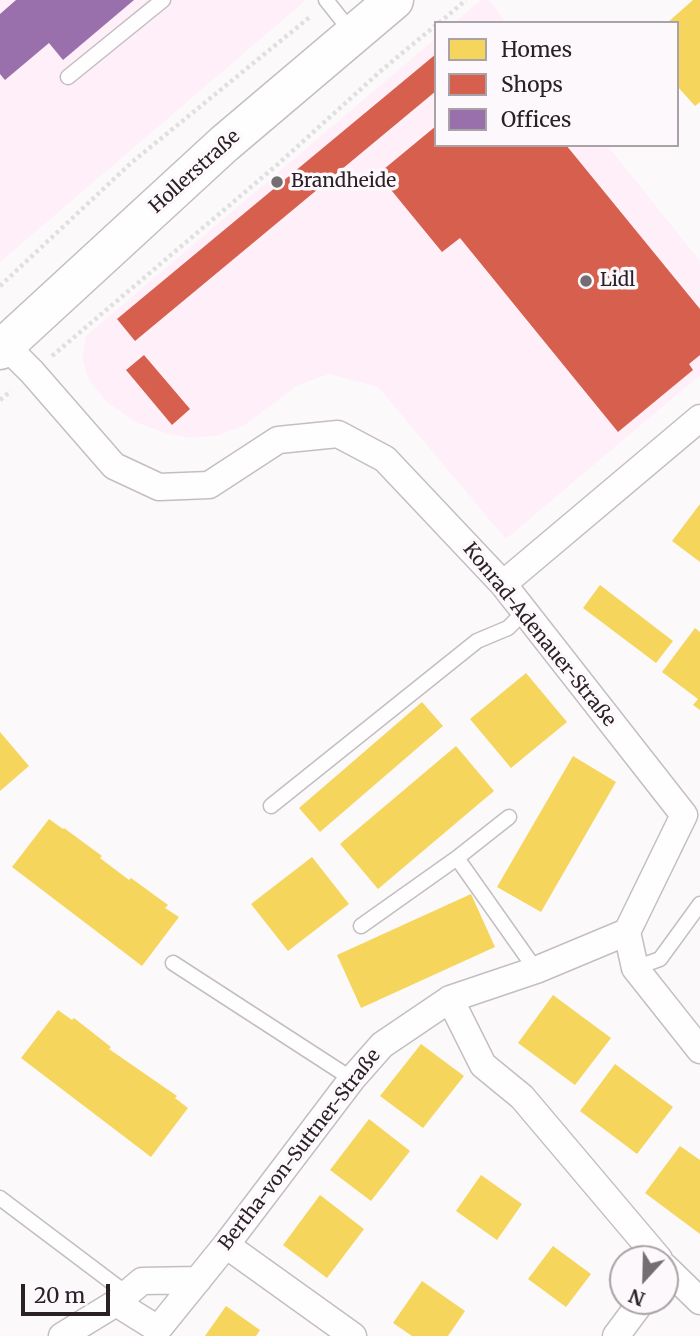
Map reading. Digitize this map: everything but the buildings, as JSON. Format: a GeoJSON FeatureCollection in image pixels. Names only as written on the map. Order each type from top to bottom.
{"type":"FeatureCollection","features":[{"type":"Feature","properties":{"kind":"main road","name":"Hollerstraße"},"geometry":{"type":"LineString","coordinates":[[3,348],[224,145],[394,0]]}},
{"type":"Feature","properties":{"kind":"street","name":"Konrad-Adenauer-Straße"},"geometry":{"type":"LineString","coordinates":[[3,348],[32,372],[114,466],[159,487],[209,485],[278,440],[338,434],[385,459],[503,584],[692,821],[627,932]]}},
{"type":"Feature","properties":{"kind":"street"},"geometry":{"type":"LineString","coordinates":[[503,584],[700,418]]}},
{"type":"Feature","properties":{"kind":"street"},"geometry":{"type":"LineString","coordinates":[[627,932],[635,968],[700,1050]]}},
{"type":"Feature","properties":{"kind":"street","name":"Bertha-von-Suttner-Straße"},"geometry":{"type":"LineString","coordinates":[[121,1298],[158,1329],[226,1245],[352,1079],[382,1045],[450,999],[536,970],[627,932]]}},
{"type":"Feature","properties":{"kind":"street"},"geometry":{"type":"LineString","coordinates":[[450,999],[483,1065],[522,1097],[646,1245]]}},
{"type":"Feature","properties":{"kind":"street"},"geometry":{"type":"LineString","coordinates":[[226,1245],[352,1336]]}},
{"type":"Feature","properties":{"kind":"street"},"geometry":{"type":"LineString","coordinates":[[62,1336],[121,1298],[142,1281],[198,1280]]}},
{"type":"Feature","properties":{"kind":"street"},"geometry":{"type":"LineString","coordinates":[[679,1281],[700,1301]]}},
{"type":"Feature","properties":{"kind":"street"},"geometry":{"type":"LineString","coordinates":[[616,1336],[632,1315]]}},
{"type":"Feature","properties":{"kind":"lane"},"geometry":{"type":"LineString","coordinates":[[68,77],[163,0]]}},
{"type":"Feature","properties":{"kind":"lane"},"geometry":{"type":"LineString","coordinates":[[327,1],[353,34]]}},
{"type":"Feature","properties":{"kind":"lane"},"geometry":{"type":"LineString","coordinates":[[271,806],[477,641],[508,628],[524,612]]}},
{"type":"Feature","properties":{"kind":"lane"},"geometry":{"type":"LineString","coordinates":[[361,926],[457,858],[509,817]]}},
{"type":"Feature","properties":{"kind":"lane"},"geometry":{"type":"LineString","coordinates":[[457,858],[536,970]]}},
{"type":"Feature","properties":{"kind":"lane"},"geometry":{"type":"LineString","coordinates":[[635,968],[660,959],[700,904]]}},
{"type":"Feature","properties":{"kind":"lane"},"geometry":{"type":"LineString","coordinates":[[173,963],[352,1079]]}},
{"type":"Feature","properties":{"kind":"lane"},"geometry":{"type":"LineString","coordinates":[[0,1198],[121,1298]]}},
{"type":"Feature","properties":{"kind":"path"},"geometry":{"type":"LineString","coordinates":[[441,21],[466,0]]}},
{"type":"Feature","properties":{"kind":"path"},"geometry":{"type":"LineString","coordinates":[[0,286],[131,163],[327,1]]}},
{"type":"Feature","properties":{"kind":"path"},"geometry":{"type":"LineString","coordinates":[[32,372],[278,164],[434,26]]}},
{"type":"Feature","properties":{"kind":"shaded area"},"geometry":{"type":"Polygon","coordinates":[[[0,0],[306,0],[0,262],[0,0]]]}},
{"type":"Feature","properties":{"kind":"shaded area"},"geometry":{"type":"Polygon","coordinates":[[[481,0],[489,0],[505,21],[456,21],[481,0]]]}},
{"type":"Feature","properties":{"kind":"shaded area"},"geometry":{"type":"Polygon","coordinates":[[[434,40],[434,147],[609,147],[700,261],[700,375],[506,539],[378,387],[329,374],[298,385],[243,426],[219,435],[194,438],[168,434],[135,422],[107,402],[89,381],[82,358],[86,336],[434,40]]]}},
{"type":"Feature","properties":{"kind":"place","name":"Brandheide"},"geometry":{"type":"Point","coordinates":[277,182]}},
{"type":"Feature","properties":{"kind":"place","name":"Lidl"},"geometry":{"type":"Point","coordinates":[586,281]}}]}
